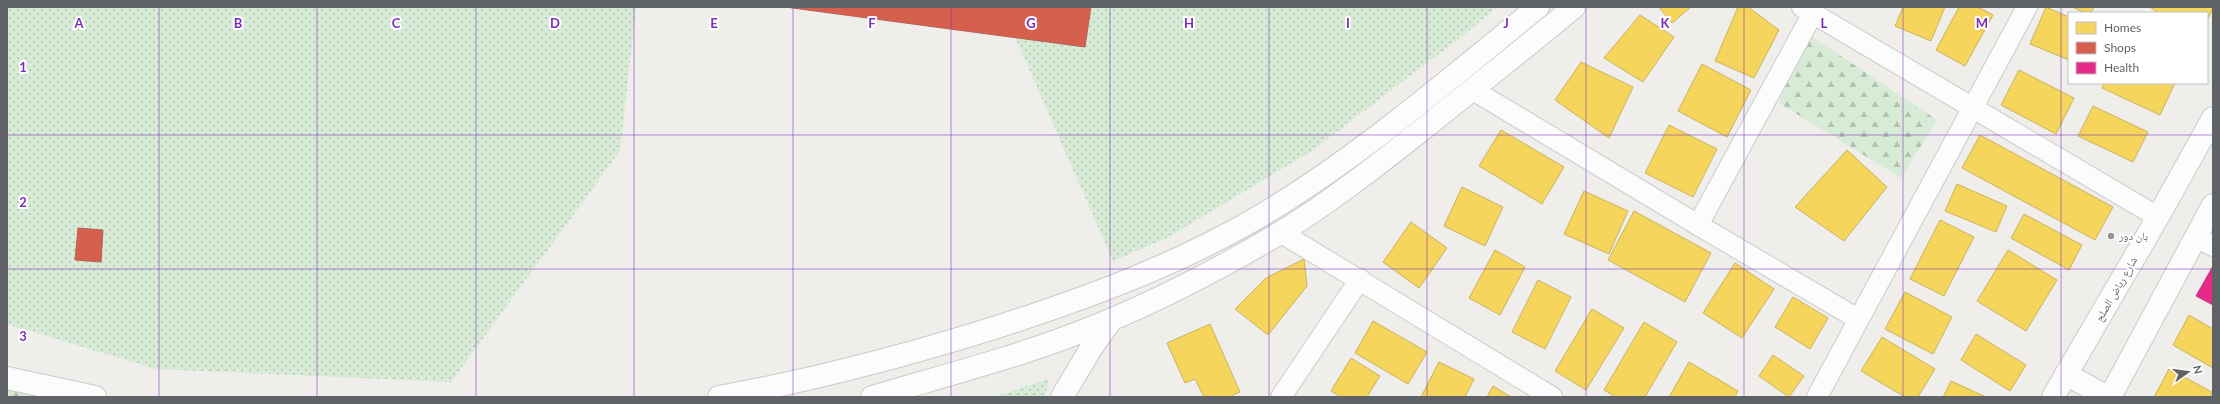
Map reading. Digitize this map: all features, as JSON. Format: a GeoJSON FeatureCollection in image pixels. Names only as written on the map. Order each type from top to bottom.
{"type":"FeatureCollection","features":[{"type":"Feature","properties":{"kind":"street"},"geometry":{"type":"LineString","coordinates":[[719,397],[824,377],[881,362],[1082,299],[1157,269],[1258,217],[1333,168],[1538,7]]}},
{"type":"Feature","properties":{"kind":"street"},"geometry":{"type":"LineString","coordinates":[[872,397],[1050,343],[1113,318],[1199,277],[1280,232],[1352,184],[1473,90],[1574,7]]}},
{"type":"Feature","properties":{"kind":"street"},"geometry":{"type":"LineString","coordinates":[[1817,397],[2027,7]]}},
{"type":"Feature","properties":{"kind":"street"},"geometry":{"type":"LineString","coordinates":[[1698,225],[1807,10],[2158,217]]}},
{"type":"Feature","properties":{"kind":"street"},"geometry":{"type":"LineString","coordinates":[[1473,90],[1858,319]]}},
{"type":"Feature","properties":{"kind":"street","name":"شارع رياض الصلح"},"geometry":{"type":"LineString","coordinates":[[2053,397],[2158,217],[2213,118]]}},
{"type":"Feature","properties":{"kind":"street"},"geometry":{"type":"LineString","coordinates":[[2066,374],[2108,397],[2205,241],[2213,205]]}},
{"type":"Feature","properties":{"kind":"street"},"geometry":{"type":"LineString","coordinates":[[1280,232],[1360,279],[1552,397]]}},
{"type":"Feature","properties":{"kind":"street"},"geometry":{"type":"LineString","coordinates":[[1281,397],[1360,279]]}},
{"type":"Feature","properties":{"kind":"street"},"geometry":{"type":"LineString","coordinates":[[1062,397],[1090,350],[1113,318]]}},
{"type":"Feature","properties":{"kind":"street"},"geometry":{"type":"LineString","coordinates":[[7,378],[95,397]]}},
{"type":"Feature","properties":{"kind":"green space"},"geometry":{"type":"Polygon","coordinates":[[[7,7],[636,7],[620,151],[451,382],[156,369],[7,324],[7,7]]]}},
{"type":"Feature","properties":{"kind":"green space"},"geometry":{"type":"Polygon","coordinates":[[[1091,7],[1497,7],[1460,38],[1310,152],[1167,238],[1113,261],[1015,37],[1085,47],[1091,7]]]}},
{"type":"Feature","properties":{"kind":"green space"},"geometry":{"type":"Polygon","coordinates":[[[1808,34],[1937,120],[1901,178],[1779,103],[1803,41],[1808,34]]]}},
{"type":"Feature","properties":{"kind":"green space"},"geometry":{"type":"Polygon","coordinates":[[[1049,379],[1045,397],[993,397],[1000,395],[1049,379]]]}},
{"type":"Feature","properties":{"kind":"green space"},"geometry":{"type":"Polygon","coordinates":[[[7,380],[71,397],[7,397],[7,380]]]}},
{"type":"Feature","properties":{"kind":"building: Homes"},"geometry":{"type":"Polygon","coordinates":[[[1659,7],[1691,7],[1672,23],[1659,7]]]}},
{"type":"Feature","properties":{"kind":"building: Homes"},"geometry":{"type":"Polygon","coordinates":[[[1738,7],[1748,7],[1779,30],[1754,78],[1715,61],[1738,7]]]}},
{"type":"Feature","properties":{"kind":"building: Homes"},"geometry":{"type":"Polygon","coordinates":[[[1903,7],[1945,7],[1931,41],[1895,26],[1903,7]]]}},
{"type":"Feature","properties":{"kind":"building: Homes"},"geometry":{"type":"Polygon","coordinates":[[[1959,7],[1978,7],[1993,15],[1965,66],[1936,50],[1959,7]]]}},
{"type":"Feature","properties":{"kind":"building: Homes"},"geometry":{"type":"Polygon","coordinates":[[[2046,7],[2068,17],[2068,60],[2030,44],[2046,7]]]}},
{"type":"Feature","properties":{"kind":"building: Homes"},"geometry":{"type":"Polygon","coordinates":[[[2072,7],[2094,7],[2092,12],[2084,12],[2072,7]]]}},
{"type":"Feature","properties":{"kind":"building: Homes"},"geometry":{"type":"Polygon","coordinates":[[[2150,7],[2213,7],[2208,18],[2208,12],[2157,12],[2150,7]]]}},
{"type":"Feature","properties":{"kind":"building: Homes"},"geometry":{"type":"Polygon","coordinates":[[[1640,15],[1674,37],[1643,82],[1604,58],[1640,15]]]}},
{"type":"Feature","properties":{"kind":"building: Homes"},"geometry":{"type":"Polygon","coordinates":[[[1581,62],[1633,87],[1609,138],[1555,100],[1581,62]]]}},
{"type":"Feature","properties":{"kind":"building: Homes"},"geometry":{"type":"Polygon","coordinates":[[[1702,64],[1751,90],[1727,137],[1678,111],[1702,64]]]}},
{"type":"Feature","properties":{"kind":"building: Homes"},"geometry":{"type":"Polygon","coordinates":[[[2019,70],[2074,98],[2056,134],[2001,105],[2019,70]]]}},
{"type":"Feature","properties":{"kind":"building: Homes"},"geometry":{"type":"Polygon","coordinates":[[[2104,84],[2175,84],[2160,115],[2102,88],[2104,84]]]}},
{"type":"Feature","properties":{"kind":"building: Homes"},"geometry":{"type":"Polygon","coordinates":[[[2093,106],[2148,132],[2133,162],[2078,136],[2093,106]]]}},
{"type":"Feature","properties":{"kind":"building: Homes"},"geometry":{"type":"Polygon","coordinates":[[[1669,125],[1717,149],[1693,197],[1645,173],[1669,125]]]}},
{"type":"Feature","properties":{"kind":"building: Homes"},"geometry":{"type":"Polygon","coordinates":[[[1501,130],[1564,167],[1542,204],[1479,166],[1501,130]]]}},
{"type":"Feature","properties":{"kind":"building: Homes"},"geometry":{"type":"Polygon","coordinates":[[[1980,135],[2113,207],[2095,240],[1962,168],[1980,135]]]}},
{"type":"Feature","properties":{"kind":"building: Homes"},"geometry":{"type":"Polygon","coordinates":[[[1847,150],[1887,187],[1844,241],[1795,207],[1847,150]]]}},
{"type":"Feature","properties":{"kind":"building: Homes"},"geometry":{"type":"Polygon","coordinates":[[[1957,184],[2007,206],[1996,232],[1945,211],[1957,184]]]}},
{"type":"Feature","properties":{"kind":"building: Homes"},"geometry":{"type":"Polygon","coordinates":[[[1462,187],[1503,207],[1485,246],[1444,226],[1462,187]]]}},
{"type":"Feature","properties":{"kind":"building: Homes"},"geometry":{"type":"Polygon","coordinates":[[[1584,191],[1628,211],[1609,254],[1564,234],[1584,191]]]}},
{"type":"Feature","properties":{"kind":"building: Homes"},"geometry":{"type":"Polygon","coordinates":[[[1634,211],[1711,253],[1685,302],[1608,260],[1634,211]]]}},
{"type":"Feature","properties":{"kind":"building: Homes"},"geometry":{"type":"Polygon","coordinates":[[[2024,214],[2082,245],[2069,270],[2011,238],[2024,214]]]}},
{"type":"Feature","properties":{"kind":"building: Homes"},"geometry":{"type":"Polygon","coordinates":[[[1940,220],[1974,237],[1944,296],[1910,279],[1940,220]]]}},
{"type":"Feature","properties":{"kind":"building: Homes"},"geometry":{"type":"Polygon","coordinates":[[[1411,222],[1447,248],[1419,288],[1383,262],[1411,222]]]}},
{"type":"Feature","properties":{"kind":"building: Homes"},"geometry":{"type":"Polygon","coordinates":[[[1495,250],[1525,267],[1500,315],[1469,298],[1495,250]]]}},
{"type":"Feature","properties":{"kind":"building: Homes"},"geometry":{"type":"Polygon","coordinates":[[[2008,250],[2057,280],[2026,331],[1977,301],[2008,250]]]}},
{"type":"Feature","properties":{"kind":"building: Homes"},"geometry":{"type":"Polygon","coordinates":[[[1304,259],[1307,286],[1268,335],[1235,309],[1266,278],[1304,259]]]}},
{"type":"Feature","properties":{"kind":"building: Homes"},"geometry":{"type":"Polygon","coordinates":[[[1735,263],[1774,289],[1742,338],[1703,313],[1735,263]]]}},
{"type":"Feature","properties":{"kind":"building: Homes"},"geometry":{"type":"Polygon","coordinates":[[[1538,280],[1571,297],[1545,349],[1512,332],[1538,280]]]}},
{"type":"Feature","properties":{"kind":"building: Homes"},"geometry":{"type":"Polygon","coordinates":[[[1905,292],[1952,317],[1933,354],[1885,329],[1905,292]]]}},
{"type":"Feature","properties":{"kind":"building: Homes"},"geometry":{"type":"Polygon","coordinates":[[[1793,297],[1828,318],[1810,349],[1775,327],[1793,297]]]}},
{"type":"Feature","properties":{"kind":"building: Homes"},"geometry":{"type":"Polygon","coordinates":[[[1592,309],[1624,328],[1586,390],[1555,371],[1592,309]]]}},
{"type":"Feature","properties":{"kind":"building: Homes"},"geometry":{"type":"Polygon","coordinates":[[[2189,315],[2213,329],[2213,368],[2173,345],[2189,315]]]}},
{"type":"Feature","properties":{"kind":"building: Homes"},"geometry":{"type":"Polygon","coordinates":[[[1373,321],[1427,352],[1408,384],[1355,353],[1373,321]]]}},
{"type":"Feature","properties":{"kind":"building: Homes"},"geometry":{"type":"Polygon","coordinates":[[[1644,322],[1677,342],[1645,397],[1616,397],[1604,390],[1644,322]]]}},
{"type":"Feature","properties":{"kind":"building: Homes"},"geometry":{"type":"Polygon","coordinates":[[[1210,324],[1240,392],[1229,397],[1204,397],[1195,379],[1185,383],[1167,343],[1210,324]]]}},
{"type":"Feature","properties":{"kind":"building: Homes"},"geometry":{"type":"Polygon","coordinates":[[[1976,334],[2026,365],[2010,391],[1961,360],[1976,334]]]}},
{"type":"Feature","properties":{"kind":"building: Homes"},"geometry":{"type":"Polygon","coordinates":[[[1882,337],[1935,369],[1918,397],[1905,397],[1861,371],[1882,337]]]}},
{"type":"Feature","properties":{"kind":"building: Homes"},"geometry":{"type":"Polygon","coordinates":[[[1773,355],[1804,376],[1789,397],[1759,376],[1773,355]]]}},
{"type":"Feature","properties":{"kind":"building: Homes"},"geometry":{"type":"Polygon","coordinates":[[[1351,358],[1380,376],[1367,397],[1341,397],[1331,391],[1351,358]]]}},
{"type":"Feature","properties":{"kind":"building: Homes"},"geometry":{"type":"Polygon","coordinates":[[[1439,362],[1474,379],[1465,397],[1421,397],[1439,362]]]}},
{"type":"Feature","properties":{"kind":"building: Homes"},"geometry":{"type":"Polygon","coordinates":[[[1689,362],[1738,391],[1735,397],[1669,397],[1689,362]]]}},
{"type":"Feature","properties":{"kind":"building: Homes"},"geometry":{"type":"Polygon","coordinates":[[[2169,369],[2212,392],[2210,397],[2154,397],[2169,369]]]}},
{"type":"Feature","properties":{"kind":"building: Homes"},"geometry":{"type":"Polygon","coordinates":[[[1951,381],[1986,397],[1943,397],[1951,381]]]}},
{"type":"Feature","properties":{"kind":"building: Homes"},"geometry":{"type":"Polygon","coordinates":[[[1493,386],[1511,397],[1487,397],[1493,386]]]}},
{"type":"Feature","properties":{"kind":"building: Shops"},"geometry":{"type":"Polygon","coordinates":[[[785,7],[1091,7],[1085,47],[785,7]]]}},
{"type":"Feature","properties":{"kind":"building: Shops"},"geometry":{"type":"Polygon","coordinates":[[[78,228],[103,230],[101,262],[75,260],[78,228]]]}},
{"type":"Feature","properties":{"kind":"building: Health"},"geometry":{"type":"Polygon","coordinates":[[[2213,266],[2213,305],[2196,296],[2213,266]]]}},
{"type":"Feature","properties":{"kind":"place","name":"بان دور"},"geometry":{"type":"Point","coordinates":[2111,236]}}]}
